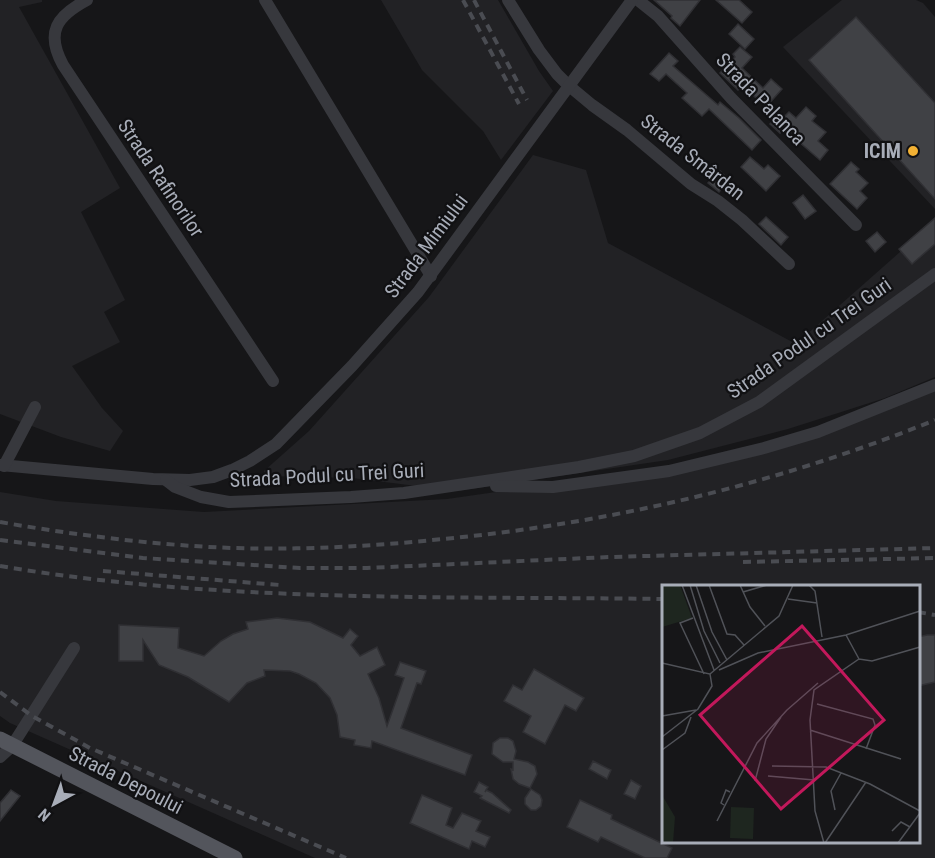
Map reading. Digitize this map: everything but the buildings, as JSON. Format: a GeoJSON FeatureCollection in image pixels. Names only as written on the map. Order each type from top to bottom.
{"type":"FeatureCollection","features":[{"type":"Feature","properties":{"kind":"main road","name":"Strada Depoului"},"geometry":{"type":"LineString","coordinates":[[6,742],[218,854],[235,858]]}},
{"type":"Feature","properties":{"kind":"street","name":"Strada Rafinorilor"},"geometry":{"type":"LineString","coordinates":[[87,0],[67,12],[58,23],[54,35],[55,50],[273,381]]}},
{"type":"Feature","properties":{"kind":"street"},"geometry":{"type":"LineString","coordinates":[[265,0],[430,276]]}},
{"type":"Feature","properties":{"kind":"street","name":"Strada Smârdan"},"geometry":{"type":"LineString","coordinates":[[508,0],[539,50],[568,85],[636,137],[691,184],[734,214],[789,264]]}},
{"type":"Feature","properties":{"kind":"street","name":"Strada Mimiului"},"geometry":{"type":"LineString","coordinates":[[2,465],[165,480],[190,480],[213,477],[250,461],[282,439],[384,332],[430,276],[632,0]]}},
{"type":"Feature","properties":{"kind":"street","name":"Strada Palanca"},"geometry":{"type":"LineString","coordinates":[[638,0],[658,16],[730,98],[856,225]]}},
{"type":"Feature","properties":{"kind":"street","name":"Strada Podul cu Trei Guri"},"geometry":{"type":"LineString","coordinates":[[165,480],[201,497],[230,502],[351,497],[404,493],[579,467],[634,456],[700,433],[759,402],[935,274]]}},
{"type":"Feature","properties":{"kind":"street","name":"Strada Podul cu Trei Guri"},"geometry":{"type":"LineString","coordinates":[[459,485],[553,486],[669,471],[764,448],[818,432],[935,385]]}},
{"type":"Feature","properties":{"kind":"street"},"geometry":{"type":"LineString","coordinates":[[2,465],[35,407]]}},
{"type":"Feature","properties":{"kind":"street"},"geometry":{"type":"LineString","coordinates":[[0,757],[6,742],[74,648]]}},
{"type":"Feature","properties":{"kind":"shaded area"},"geometry":{"type":"Polygon","coordinates":[[[0,0],[42,0],[42,2],[19,7],[120,188],[81,212],[125,300],[104,312],[120,342],[72,366],[102,408],[123,431],[110,451],[61,437],[0,414],[0,0]]]}},
{"type":"Feature","properties":{"kind":"shaded area"},"geometry":{"type":"Polygon","coordinates":[[[381,0],[498,0],[553,91],[501,160],[483,131],[422,70],[381,0]]]}},
{"type":"Feature","properties":{"kind":"shaded area"},"geometry":{"type":"Polygon","coordinates":[[[842,0],[916,0],[923,3],[935,17],[935,209],[783,47],[842,0]]]}},
{"type":"Feature","properties":{"kind":"shaded area"},"geometry":{"type":"Polygon","coordinates":[[[533,155],[586,170],[608,243],[796,344],[935,221],[935,377],[885,398],[788,429],[668,460],[457,491],[352,478],[266,476],[264,471],[309,431],[429,297],[533,155]]]}},
{"type":"Feature","properties":{"kind":"shaded area"},"geometry":{"type":"Polygon","coordinates":[[[935,386],[935,858],[315,858],[10,723],[0,716],[0,492],[56,501],[204,512],[447,499],[669,467],[818,432],[935,386]]]}},
{"type":"Feature","properties":{"kind":"railway"},"geometry":{"type":"LineString","coordinates":[[463,0],[519,104]]}},
{"type":"Feature","properties":{"kind":"railway"},"geometry":{"type":"LineString","coordinates":[[474,0],[527,100]]}},
{"type":"Feature","properties":{"kind":"railway"},"geometry":{"type":"LineString","coordinates":[[0,522],[130,540],[238,548],[326,548],[443,539],[569,523],[693,497],[754,482],[815,463],[935,420]]}},
{"type":"Feature","properties":{"kind":"railway"},"geometry":{"type":"LineString","coordinates":[[0,540],[143,558],[300,568],[367,568],[610,557],[935,548]]}},
{"type":"Feature","properties":{"kind":"railway"},"geometry":{"type":"LineString","coordinates":[[743,562],[935,558]]}},
{"type":"Feature","properties":{"kind":"railway"},"geometry":{"type":"LineString","coordinates":[[0,566],[82,578],[248,592],[414,597],[662,599]]}},
{"type":"Feature","properties":{"kind":"railway"},"geometry":{"type":"LineString","coordinates":[[103,571],[280,585]]}},
{"type":"Feature","properties":{"kind":"railway"},"geometry":{"type":"LineString","coordinates":[[920,612],[935,615]]}},
{"type":"Feature","properties":{"kind":"railway"},"geometry":{"type":"LineString","coordinates":[[0,692],[32,716],[90,748],[346,858]]}},
{"type":"Feature","properties":{"kind":"place","name":"ICIM"},"geometry":{"type":"Point","coordinates":[913,151]}}]}
